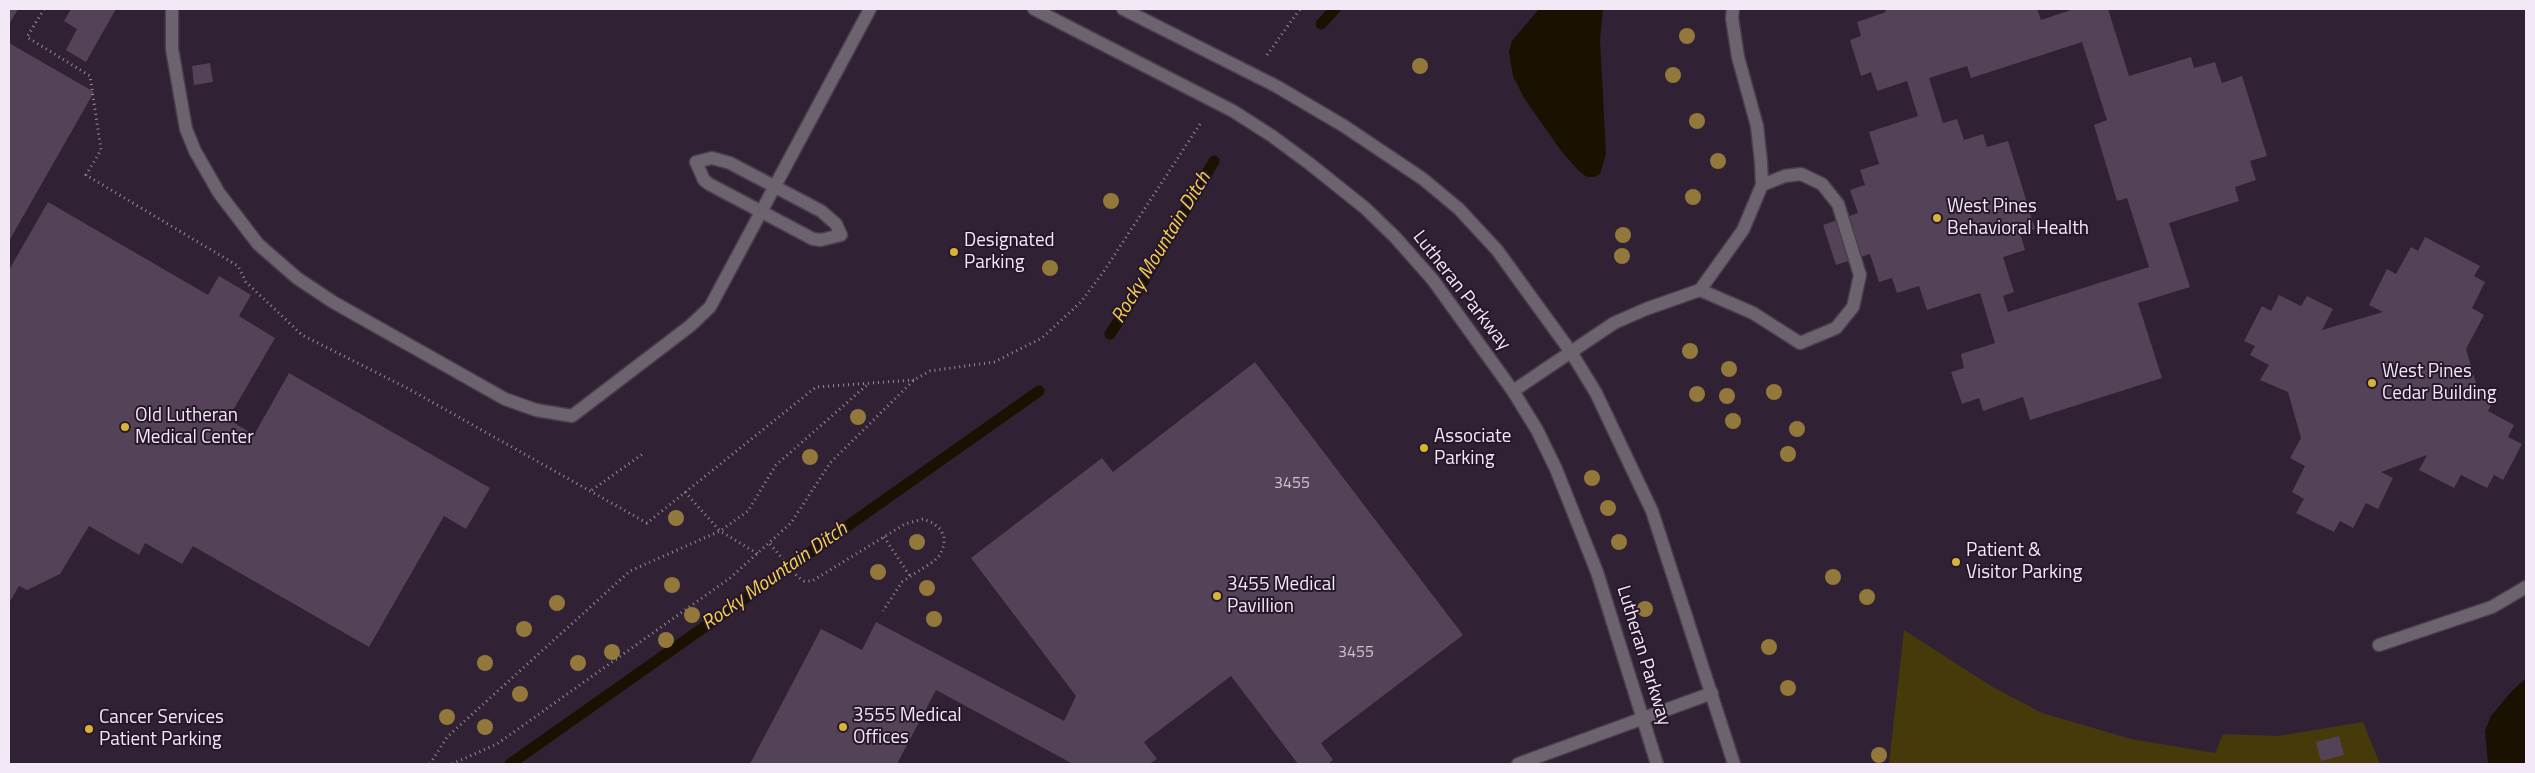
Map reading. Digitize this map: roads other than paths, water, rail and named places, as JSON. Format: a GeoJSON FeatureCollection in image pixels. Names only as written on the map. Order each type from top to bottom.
{"type":"FeatureCollection","features":[{"type":"Feature","properties":{"kind":"street"},"geometry":{"type":"LineString","coordinates":[[172,9],[174,58],[186,129],[219,193],[258,244],[297,278],[340,306],[521,406],[553,414],[572,416],[701,317],[717,295],[870,9]]}},
{"type":"Feature","properties":{"kind":"street","name":"Lutheran Parkway"},"geometry":{"type":"LineString","coordinates":[[1034,9],[1217,102],[1258,127],[1310,164],[1365,208],[1395,237],[1453,306],[1513,391],[1537,430],[1577,517],[1597,572],[1641,718],[1657,764]]}},
{"type":"Feature","properties":{"kind":"street"},"geometry":{"type":"LineString","coordinates":[[1123,9],[1250,73],[1344,126],[1423,179],[1447,199],[1497,250],[1571,352],[1600,401],[1652,511],[1734,764]]}},
{"type":"Feature","properties":{"kind":"street"},"geometry":{"type":"LineString","coordinates":[[1513,391],[1614,323],[1646,308],[1700,290],[1743,230],[1762,185],[1757,126],[1738,57],[1732,18],[1733,9]]}},
{"type":"Feature","properties":{"kind":"street"},"geometry":{"type":"LineString","coordinates":[[712,158],[721,159],[776,186],[829,216],[841,235],[821,240],[813,239],[762,212],[708,184],[704,180],[696,162],[712,158]]}},
{"type":"Feature","properties":{"kind":"street"},"geometry":{"type":"LineString","coordinates":[[1700,290],[1753,313],[1800,343],[1836,328],[1853,307],[1860,276],[1838,204],[1822,184],[1801,174],[1785,176],[1762,185]]}},
{"type":"Feature","properties":{"kind":"street"},"geometry":{"type":"LineString","coordinates":[[2379,645],[2492,607],[2526,587]]}},
{"type":"Feature","properties":{"kind":"street"},"geometry":{"type":"LineString","coordinates":[[1518,764],[1712,693]]}},
{"type":"Feature","properties":{"kind":"waterway","name":"Rocky Mountain Ditch"},"geometry":{"type":"LineString","coordinates":[[1321,24],[1335,9]]}},
{"type":"Feature","properties":{"kind":"waterway","name":"Rocky Mountain Ditch"},"geometry":{"type":"LineString","coordinates":[[1110,334],[1139,289],[1214,161]]}},
{"type":"Feature","properties":{"kind":"waterway","name":"Rocky Mountain Ditch"},"geometry":{"type":"LineString","coordinates":[[510,764],[1039,391]]}},
{"type":"Feature","properties":{"kind":"place","name":"West Pines Behavioral Health"},"geometry":{"type":"Point","coordinates":[1937,218]}},
{"type":"Feature","properties":{"kind":"place","name":"Designated Parking"},"geometry":{"type":"Point","coordinates":[954,252]}},
{"type":"Feature","properties":{"kind":"place","name":"West Pines Cedar Building"},"geometry":{"type":"Point","coordinates":[2372,383]}},
{"type":"Feature","properties":{"kind":"place","name":"Old Lutheran Medical Center"},"geometry":{"type":"Point","coordinates":[125,427]}},
{"type":"Feature","properties":{"kind":"place","name":"Associate Parking"},"geometry":{"type":"Point","coordinates":[1424,448]}},
{"type":"Feature","properties":{"kind":"place","name":"Patient & Visitor Parking"},"geometry":{"type":"Point","coordinates":[1956,562]}},
{"type":"Feature","properties":{"kind":"place","name":"3455 Medical Pavillion"},"geometry":{"type":"Point","coordinates":[1217,596]}},
{"type":"Feature","properties":{"kind":"place","name":"3555 Medical Offices"},"geometry":{"type":"Point","coordinates":[843,727]}},
{"type":"Feature","properties":{"kind":"place","name":"Cancer Services Patient Parking"},"geometry":{"type":"Point","coordinates":[89,729]}}]}
